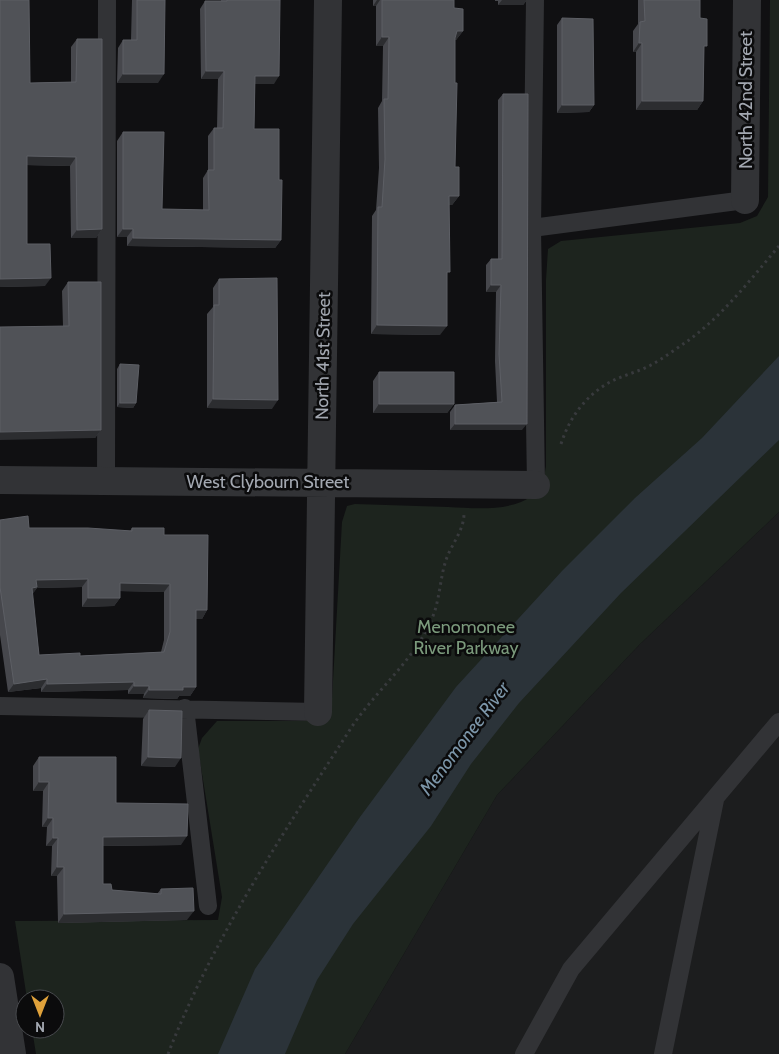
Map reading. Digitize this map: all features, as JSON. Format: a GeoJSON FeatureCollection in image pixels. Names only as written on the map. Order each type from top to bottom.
{"type":"FeatureCollection","features":[{"type":"Feature","properties":{"kind":"street","name":"North 41st Street"},"geometry":{"type":"LineString","coordinates":[[318,712],[328,0]]}},
{"type":"Feature","properties":{"kind":"street","name":"North 42nd Street"},"geometry":{"type":"LineString","coordinates":[[745,200],[747,0]]}},
{"type":"Feature","properties":{"kind":"street","name":"West Clybourn Street"},"geometry":{"type":"LineString","coordinates":[[0,480],[536,485]]}},
{"type":"Feature","properties":{"kind":"street"},"geometry":{"type":"LineString","coordinates":[[0,977],[12,1054]]}},
{"type":"Feature","properties":{"kind":"lane"},"geometry":{"type":"LineString","coordinates":[[106,481],[107,0]]}},
{"type":"Feature","properties":{"kind":"lane"},"geometry":{"type":"LineString","coordinates":[[535,0],[532,228],[536,485]]}},
{"type":"Feature","properties":{"kind":"lane"},"geometry":{"type":"LineString","coordinates":[[532,228],[745,200]]}},
{"type":"Feature","properties":{"kind":"lane"},"geometry":{"type":"LineString","coordinates":[[0,706],[318,712]]}},
{"type":"Feature","properties":{"kind":"lane"},"geometry":{"type":"LineString","coordinates":[[185,708],[208,906]]}},
{"type":"Feature","properties":{"kind":"lane"},"geometry":{"type":"LineString","coordinates":[[524,1054],[571,969],[779,722]]}},
{"type":"Feature","properties":{"kind":"lane"},"geometry":{"type":"LineString","coordinates":[[663,1054],[716,798]]}},
{"type":"Feature","properties":{"kind":"path"},"geometry":{"type":"LineString","coordinates":[[559,452],[566,429],[576,410],[605,385],[651,365],[689,340],[709,324],[779,246]]}},
{"type":"Feature","properties":{"kind":"path"},"geometry":{"type":"LineString","coordinates":[[168,1054],[204,974],[269,856],[353,725],[420,641],[434,615],[446,559],[464,524],[464,515]]}},
{"type":"Feature","properties":{"kind":"shaded area"},"geometry":{"type":"Polygon","coordinates":[[[779,512],[779,1054],[345,1054],[497,795],[640,644],[779,512]]]}},
{"type":"Feature","properties":{"kind":"green space","name":"Menomonee River Parkway"},"geometry":{"type":"Polygon","coordinates":[[[770,0],[779,0],[779,512],[640,644],[497,795],[345,1054],[36,1054],[34,1039],[65,1039],[65,989],[25,989],[15,921],[218,920],[222,897],[198,749],[202,738],[217,721],[327,721],[331,716],[342,522],[347,506],[355,504],[494,508],[521,502],[531,496],[538,488],[546,466],[546,280],[548,249],[561,241],[740,223],[757,216],[768,197],[770,0]]]}},
{"type":"Feature","properties":{"kind":"water","name":"Menomonee River"},"geometry":{"type":"Polygon","coordinates":[[[779,356],[779,440],[621,593],[519,703],[471,764],[431,826],[353,924],[317,980],[285,1054],[218,1054],[255,969],[360,817],[456,687],[562,571],[635,498],[702,438],[779,356]]]}},
{"type":"Feature","properties":{"kind":"building"},"geometry":{"type":"Polygon","coordinates":[[[0,0],[29,0],[30,83],[76,82],[77,39],[102,39],[102,229],[77,230],[76,157],[27,156],[27,244],[50,244],[51,278],[0,279],[0,0]]]}},
{"type":"Feature","properties":{"kind":"building"},"geometry":{"type":"Polygon","coordinates":[[[137,0],[165,0],[164,74],[123,74],[123,40],[137,40],[137,0]]]}},
{"type":"Feature","properties":{"kind":"building"},"geometry":{"type":"Polygon","coordinates":[[[280,0],[279,76],[255,76],[254,129],[279,129],[279,180],[282,180],[281,240],[133,238],[133,229],[123,229],[123,132],[164,132],[162,209],[209,210],[208,170],[214,170],[214,128],[223,128],[224,71],[206,71],[205,1],[280,0]]]}},
{"type":"Feature","properties":{"kind":"building"},"geometry":{"type":"Polygon","coordinates":[[[382,0],[454,0],[454,8],[463,9],[463,31],[457,31],[455,38],[455,83],[457,83],[455,167],[459,167],[459,196],[449,196],[450,272],[447,272],[447,326],[377,325],[378,207],[382,207],[385,159],[384,99],[388,99],[389,37],[382,37],[382,0]]]}},
{"type":"Feature","properties":{"kind":"building"},"geometry":{"type":"Polygon","coordinates":[[[644,0],[700,0],[700,18],[707,19],[707,46],[704,46],[703,101],[642,101],[642,43],[639,43],[640,22],[645,21],[644,0]]]}},
{"type":"Feature","properties":{"kind":"building"},"geometry":{"type":"Polygon","coordinates":[[[562,18],[593,19],[594,105],[562,105],[562,18]]]}},
{"type":"Feature","properties":{"kind":"building"},"geometry":{"type":"Polygon","coordinates":[[[503,94],[528,94],[527,424],[455,424],[455,405],[502,402],[499,354],[501,285],[491,285],[491,259],[502,259],[503,94]]]}},
{"type":"Feature","properties":{"kind":"building"},"geometry":{"type":"Polygon","coordinates":[[[277,278],[278,400],[213,399],[214,305],[219,305],[219,279],[277,278]]]}},
{"type":"Feature","properties":{"kind":"building"},"geometry":{"type":"Polygon","coordinates":[[[68,282],[101,282],[101,430],[0,432],[0,327],[69,326],[68,282]]]}},
{"type":"Feature","properties":{"kind":"building"},"geometry":{"type":"Polygon","coordinates":[[[120,364],[139,365],[136,403],[120,403],[120,364]]]}},
{"type":"Feature","properties":{"kind":"building"},"geometry":{"type":"Polygon","coordinates":[[[379,372],[454,372],[454,404],[379,404],[379,372]]]}},
{"type":"Feature","properties":{"kind":"building"},"geometry":{"type":"Polygon","coordinates":[[[28,516],[29,528],[88,528],[132,531],[132,528],[164,528],[164,535],[208,535],[207,610],[196,610],[196,687],[183,687],[183,690],[149,690],[149,686],[134,686],[134,682],[47,684],[47,679],[14,684],[0,587],[0,520],[28,516]],[[88,579],[36,580],[37,587],[32,588],[39,655],[80,653],[80,656],[164,652],[170,632],[170,584],[120,583],[120,598],[88,598],[88,579]]]}},
{"type":"Feature","properties":{"kind":"building"},"geometry":{"type":"Polygon","coordinates":[[[149,710],[182,711],[181,758],[148,757],[149,710]]]}},
{"type":"Feature","properties":{"kind":"building"},"geometry":{"type":"Polygon","coordinates":[[[39,757],[116,757],[116,803],[188,804],[187,836],[103,837],[103,884],[111,884],[112,890],[161,894],[161,889],[193,888],[194,911],[64,914],[64,867],[57,867],[58,838],[53,838],[53,818],[48,818],[49,782],[39,782],[39,757]]]}}]}
